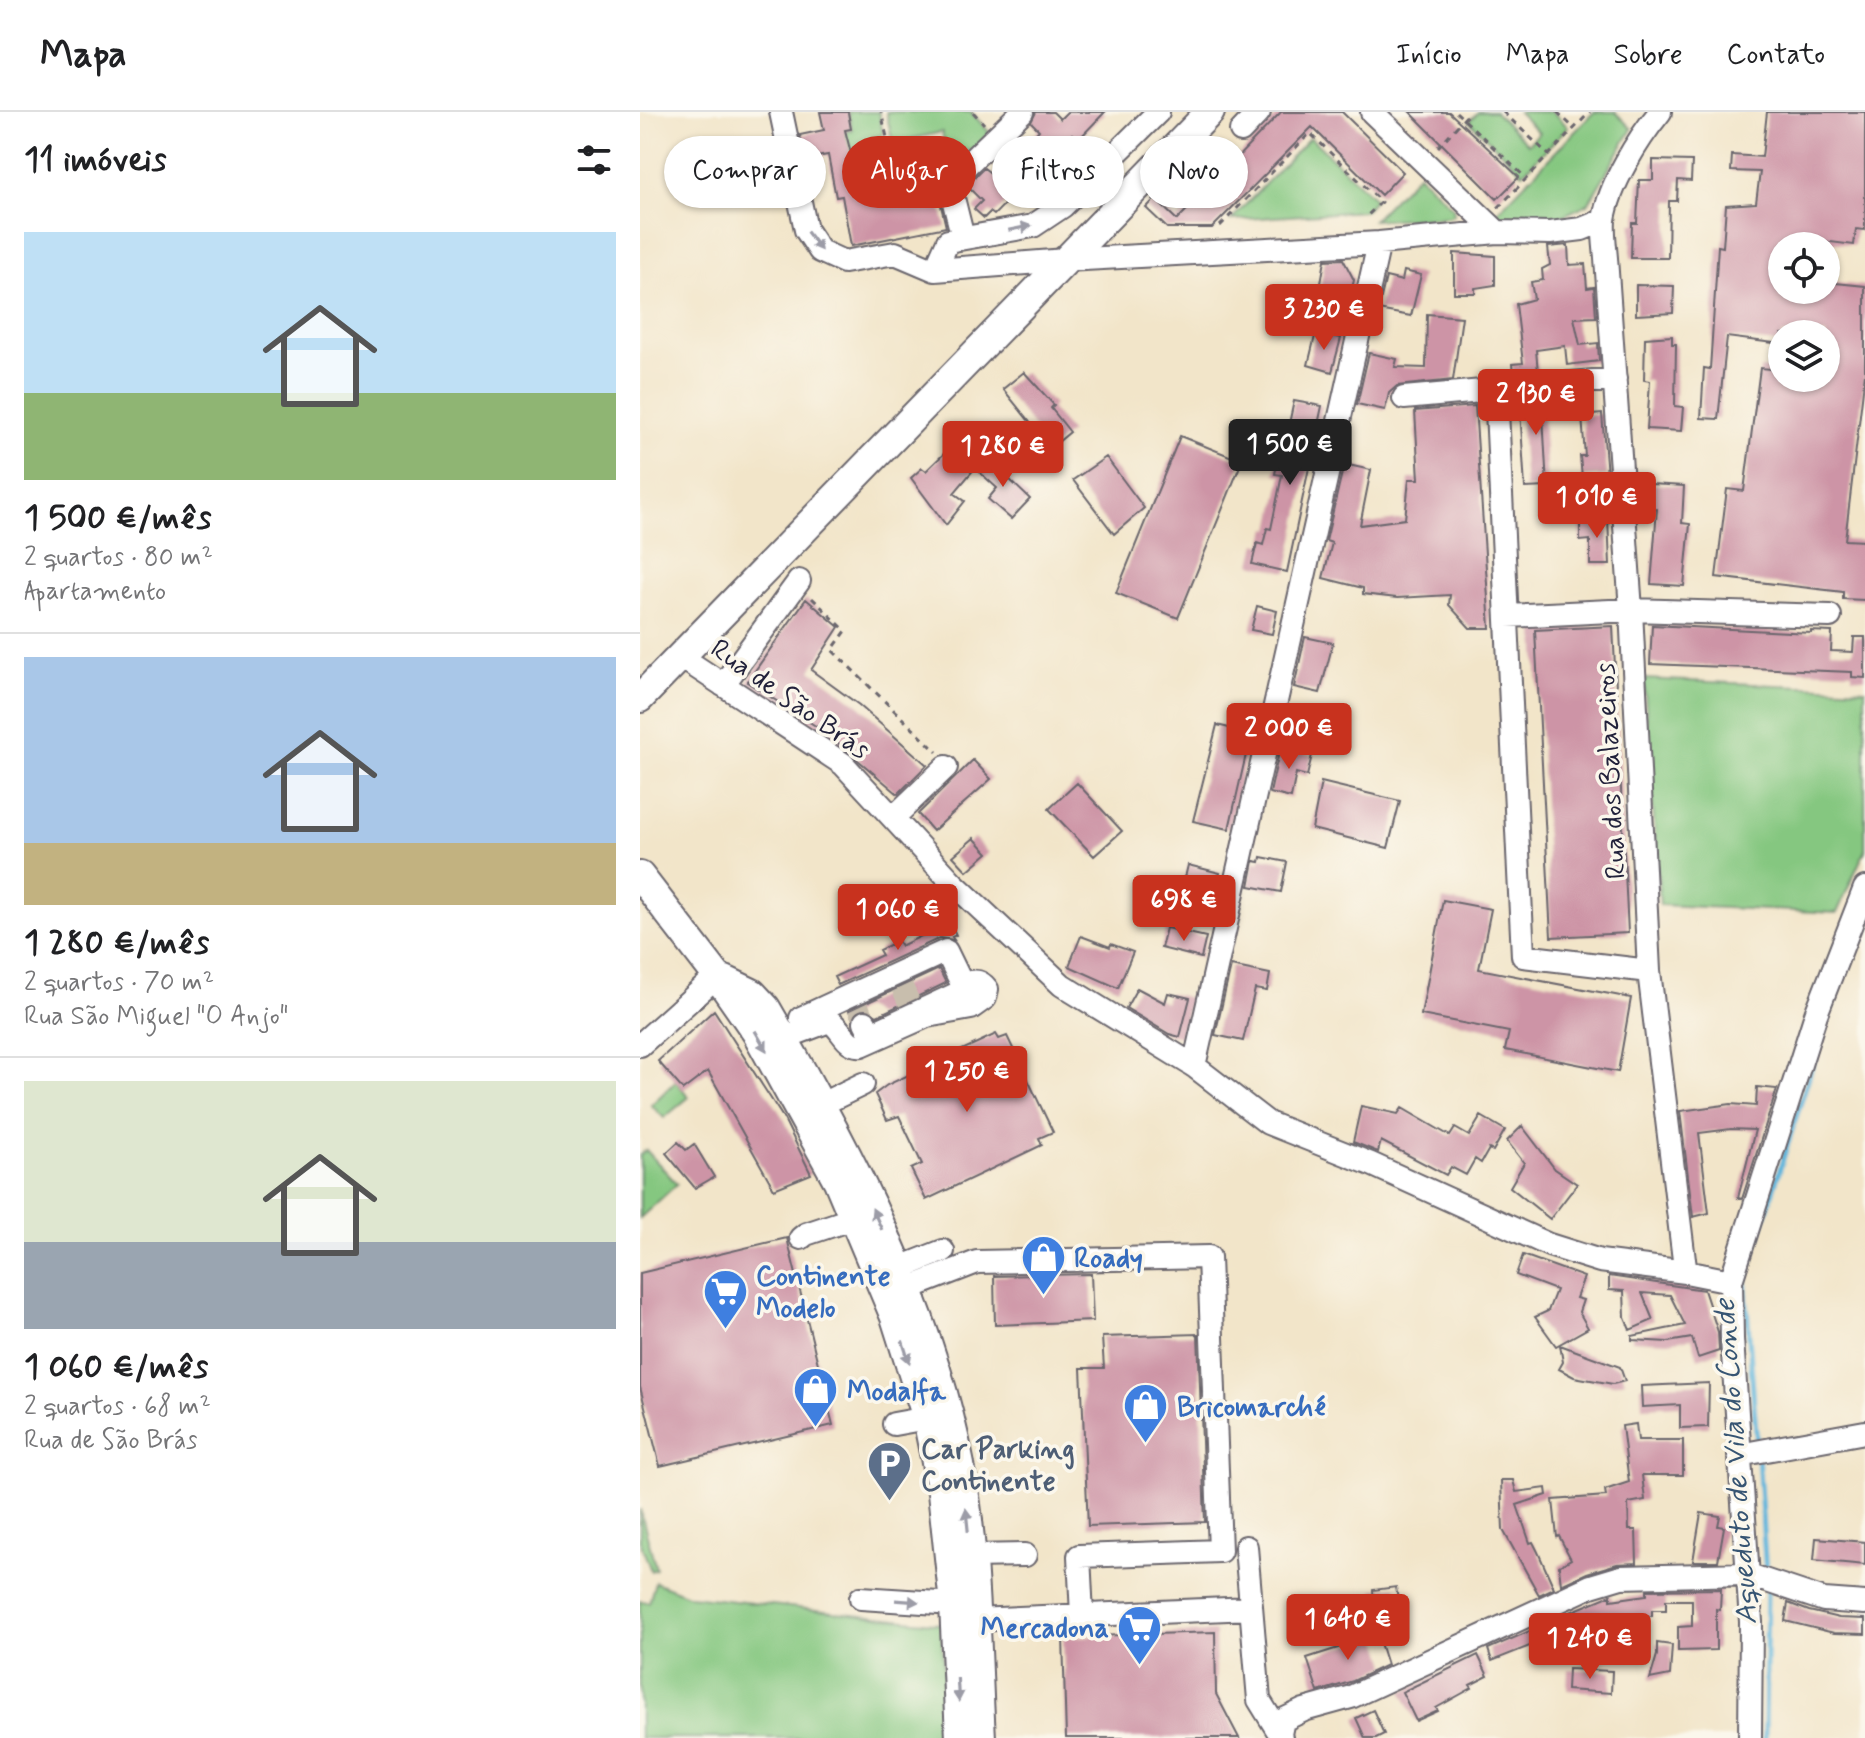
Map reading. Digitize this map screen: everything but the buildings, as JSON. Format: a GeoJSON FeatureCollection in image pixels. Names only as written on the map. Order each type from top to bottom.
{"type":"FeatureCollection","features":[{"type":"Feature","properties":{"kind":"main road"},"geometry":{"type":"LineString","coordinates":[[640,698],[1210,112]]}},
{"type":"Feature","properties":{"kind":"main road"},"geometry":{"type":"LineString","coordinates":[[640,876],[717,976],[777,1068],[838,1181],[895,1317],[927,1418],[964,1612],[981,1738]]}},
{"type":"Feature","properties":{"kind":"main road"},"geometry":{"type":"LineString","coordinates":[[717,976],[752,993],[766,1008],[857,1174],[903,1279],[948,1412],[960,1466],[970,1556],[964,1612],[960,1738]]}},
{"type":"Feature","properties":{"kind":"street"},"geometry":{"type":"LineString","coordinates":[[781,112],[806,230],[820,251],[844,262],[1033,226],[1063,206],[1158,112]]}},
{"type":"Feature","properties":{"kind":"street"},"geometry":{"type":"LineString","coordinates":[[976,157],[1022,112]]}},
{"type":"Feature","properties":{"kind":"street"},"geometry":{"type":"LineString","coordinates":[[1241,131],[1259,112]]}},
{"type":"Feature","properties":{"kind":"street"},"geometry":{"type":"LineString","coordinates":[[1372,112],[1496,222]]}},
{"type":"Feature","properties":{"kind":"street"},"geometry":{"type":"LineString","coordinates":[[895,253],[935,270],[1379,243],[1496,222],[1550,233],[1582,229],[1604,220],[1619,177],[1649,116]]}},
{"type":"Feature","properties":{"kind":"street"},"geometry":{"type":"LineString","coordinates":[[935,270],[955,239],[952,208]]}},
{"type":"Feature","properties":{"kind":"street","name":"Rua dos Balazeiros"},"geometry":{"type":"LineString","coordinates":[[1604,220],[1631,610],[1649,971],[1686,1272]]}},
{"type":"Feature","properties":{"kind":"street"},"geometry":{"type":"LineString","coordinates":[[1194,1066],[1379,243]]}},
{"type":"Feature","properties":{"kind":"street"},"geometry":{"type":"LineString","coordinates":[[1404,398],[1615,379]]}},
{"type":"Feature","properties":{"kind":"street"},"geometry":{"type":"LineString","coordinates":[[1496,389],[1523,956],[1649,971]]}},
{"type":"Feature","properties":{"kind":"street"},"geometry":{"type":"LineString","coordinates":[[723,685],[805,589]]}},
{"type":"Feature","properties":{"kind":"street"},"geometry":{"type":"LineString","coordinates":[[1507,616],[1631,610],[1830,616]]}},
{"type":"Feature","properties":{"kind":"street","name":"Rua de São Brás"},"geometry":{"type":"LineString","coordinates":[[681,657],[843,764],[953,883],[1062,985],[1194,1066],[1268,1123],[1371,1164],[1549,1245],[1600,1261],[1686,1272]]}},
{"type":"Feature","properties":{"kind":"street"},"geometry":{"type":"LineString","coordinates":[[893,818],[944,761]]}},
{"type":"Feature","properties":{"kind":"street"},"geometry":{"type":"LineString","coordinates":[[1750,1738],[1751,1622],[1731,1281],[1816,1014],[1865,888]]}},
{"type":"Feature","properties":{"kind":"street"},"geometry":{"type":"LineString","coordinates":[[858,1008],[871,1034],[946,951],[965,990]]}},
{"type":"Feature","properties":{"kind":"street"},"geometry":{"type":"LineString","coordinates":[[640,1045],[717,976]]}},
{"type":"Feature","properties":{"kind":"street"},"geometry":{"type":"LineString","coordinates":[[781,1034],[829,1021],[835,1023],[848,1043],[862,1045],[927,1016],[971,1008],[985,998],[987,989],[982,983],[974,981],[967,983],[965,990]]}},
{"type":"Feature","properties":{"kind":"street"},"geometry":{"type":"LineString","coordinates":[[781,1034],[905,994],[965,990]]}},
{"type":"Feature","properties":{"kind":"street"},"geometry":{"type":"LineString","coordinates":[[820,1105],[863,1084]]}},
{"type":"Feature","properties":{"kind":"street"},"geometry":{"type":"LineString","coordinates":[[801,1238],[854,1218]]}},
{"type":"Feature","properties":{"kind":"street"},"geometry":{"type":"LineString","coordinates":[[903,1279],[943,1251]]}},
{"type":"Feature","properties":{"kind":"street"},"geometry":{"type":"LineString","coordinates":[[903,1279],[977,1262],[1209,1257],[1220,1551],[1079,1556],[1082,1615]]}},
{"type":"Feature","properties":{"kind":"street"},"geometry":{"type":"LineString","coordinates":[[1686,1272],[1731,1281]]}},
{"type":"Feature","properties":{"kind":"street"},"geometry":{"type":"LineString","coordinates":[[894,1424],[927,1418]]}},
{"type":"Feature","properties":{"kind":"street"},"geometry":{"type":"LineString","coordinates":[[1739,1455],[1865,1432]]}},
{"type":"Feature","properties":{"kind":"street"},"geometry":{"type":"LineString","coordinates":[[1246,1547],[1259,1700],[1280,1736]]}},
{"type":"Feature","properties":{"kind":"street"},"geometry":{"type":"LineString","coordinates":[[970,1556],[1025,1555]]}},
{"type":"Feature","properties":{"kind":"street"},"geometry":{"type":"LineString","coordinates":[[1280,1736],[1283,1720],[1304,1710],[1351,1697],[1591,1586],[1621,1577],[1746,1574],[1824,1600],[1865,1603]]}},
{"type":"Feature","properties":{"kind":"street"},"geometry":{"type":"LineString","coordinates":[[861,1598],[964,1612],[1082,1615],[1251,1608]]}},
{"type":"Feature","properties":{"kind":"path"},"geometry":{"type":"LineString","coordinates":[[881,112],[887,136]]}},
{"type":"Feature","properties":{"kind":"path"},"geometry":{"type":"LineString","coordinates":[[1456,112],[1526,178]]}},
{"type":"Feature","properties":{"kind":"path"},"geometry":{"type":"LineString","coordinates":[[1438,147],[1470,112]]}},
{"type":"Feature","properties":{"kind":"path"},"geometry":{"type":"LineString","coordinates":[[1503,112],[1549,155]]}},
{"type":"Feature","properties":{"kind":"path"},"geometry":{"type":"LineString","coordinates":[[1557,112],[1574,128]]}},
{"type":"Feature","properties":{"kind":"path"},"geometry":{"type":"LineString","coordinates":[[1496,222],[1526,178],[1590,112]]}},
{"type":"Feature","properties":{"kind":"path"},"geometry":{"type":"LineString","coordinates":[[1220,226],[1310,133],[1381,202],[1367,216]]}},
{"type":"Feature","properties":{"kind":"path"},"geometry":{"type":"LineString","coordinates":[[805,589],[846,631],[832,650],[944,761]]}},
{"type":"Feature","properties":{"kind":"green space"},"geometry":{"type":"Polygon","coordinates":[[[848,112],[879,112],[883,135],[846,136],[845,132],[852,130],[848,112]]]}},
{"type":"Feature","properties":{"kind":"green space"},"geometry":{"type":"Polygon","coordinates":[[[886,112],[971,112],[990,133],[976,147],[976,136],[943,136],[942,132],[924,136],[891,136],[886,112]]]}},
{"type":"Feature","properties":{"kind":"green space"},"geometry":{"type":"Polygon","coordinates":[[[1478,112],[1495,112],[1528,144],[1539,133],[1518,112],[1553,112],[1568,127],[1523,173],[1469,121],[1478,112]]]}},
{"type":"Feature","properties":{"kind":"green space"},"geometry":{"type":"Polygon","coordinates":[[[1594,112],[1615,112],[1632,129],[1588,204],[1558,218],[1505,222],[1496,213],[1594,112]]]}},
{"type":"Feature","properties":{"kind":"green space"},"geometry":{"type":"Polygon","coordinates":[[[1310,137],[1375,199],[1364,211],[1231,220],[1242,208],[1248,208],[1248,202],[1310,137]]]}},
{"type":"Feature","properties":{"kind":"green space"},"geometry":{"type":"Polygon","coordinates":[[[1418,174],[1453,208],[1454,214],[1449,217],[1373,220],[1418,174]]]}},
{"type":"Feature","properties":{"kind":"green space"},"geometry":{"type":"Polygon","coordinates":[[[1644,679],[1865,689],[1865,850],[1837,913],[1660,905],[1644,679]]]}},
{"type":"Feature","properties":{"kind":"green space"},"geometry":{"type":"Polygon","coordinates":[[[676,1081],[689,1097],[664,1118],[651,1105],[676,1081]]]}},
{"type":"Feature","properties":{"kind":"green space"},"geometry":{"type":"Polygon","coordinates":[[[646,1150],[677,1184],[640,1218],[640,1155],[646,1150]]]}},
{"type":"Feature","properties":{"kind":"green space"},"geometry":{"type":"Polygon","coordinates":[[[640,1509],[656,1569],[651,1571],[640,1541],[640,1509]]]}},
{"type":"Feature","properties":{"kind":"green space"},"geometry":{"type":"Polygon","coordinates":[[[655,1582],[690,1596],[941,1624],[947,1738],[640,1738],[640,1601],[649,1602],[655,1582]]]}},
{"type":"Feature","properties":{"kind":"waterway","name":"Aqueduto de Vila do Conde"},"geometry":{"type":"LineString","coordinates":[[1757,1446],[1745,1280],[1831,1006]]}},
{"type":"Feature","properties":{"kind":"waterway","name":"Aqueduto de Vila do Conde"},"geometry":{"type":"LineString","coordinates":[[1758,1456],[1766,1574]]}},
{"type":"Feature","properties":{"kind":"waterway","name":"Aqueduto de Vila do Conde"},"geometry":{"type":"LineString","coordinates":[[1765,1738],[1767,1588]]}},
{"type":"Feature","properties":{"kind":"tunnel"},"geometry":{"type":"LineString","coordinates":[[902,987],[909,1002]]}},
{"type":"Feature","properties":{"kind":"tunnel"},"geometry":{"type":"LineString","coordinates":[[858,1007],[865,1022]]}},
{"type":"Feature","properties":{"kind":"place","name":"Roady"},"geometry":{"type":"Point","coordinates":[1043,1296]}},
{"type":"Feature","properties":{"kind":"place","name":"Continente Modelo"},"geometry":{"type":"Point","coordinates":[725,1330]}},
{"type":"Feature","properties":{"kind":"place","name":"Modalfa"},"geometry":{"type":"Point","coordinates":[816,1429]}},
{"type":"Feature","properties":{"kind":"place","name":"Bricomarché"},"geometry":{"type":"Point","coordinates":[1146,1445]}},
{"type":"Feature","properties":{"kind":"place","name":"Car Parking Continente"},"geometry":{"type":"Point","coordinates":[890,1503]}},
{"type":"Feature","properties":{"kind":"place","name":"Mercadona"},"geometry":{"type":"Point","coordinates":[1140,1666]}}]}
